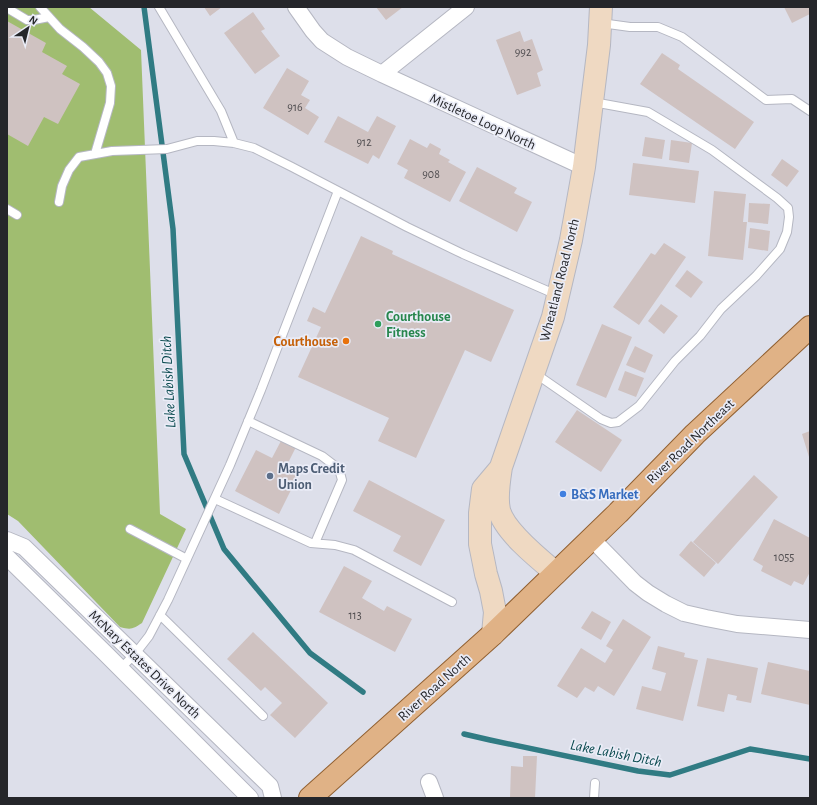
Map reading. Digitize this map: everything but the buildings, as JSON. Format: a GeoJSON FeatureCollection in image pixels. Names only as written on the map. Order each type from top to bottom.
{"type":"FeatureCollection","features":[{"type":"Feature","properties":{"kind":"main road","name":"Wheatland Road North"},"geometry":{"type":"LineString","coordinates":[[556,573],[531,553],[504,523],[499,510],[498,490],[501,467],[553,317],[571,240],[584,167],[599,45],[601,15]]}},
{"type":"Feature","properties":{"kind":"main road","name":"River Road Northeast"},"geometry":{"type":"LineString","coordinates":[[556,573],[618,513],[695,434],[810,327]]}},
{"type":"Feature","properties":{"kind":"main road"},"geometry":{"type":"LineString","coordinates":[[493,634],[495,612],[480,544],[480,513],[483,488],[501,467]]}},
{"type":"Feature","properties":{"kind":"main road","name":"River Road North"},"geometry":{"type":"LineString","coordinates":[[310,798],[493,634],[556,573]]}},
{"type":"Feature","properties":{"kind":"street","name":"Mistletoe Loop North"},"geometry":{"type":"LineString","coordinates":[[296,7],[313,32],[322,41],[347,57],[584,167]]}},
{"type":"Feature","properties":{"kind":"street"},"geometry":{"type":"LineString","coordinates":[[382,74],[466,7]]}},
{"type":"Feature","properties":{"kind":"street"},"geometry":{"type":"LineString","coordinates":[[591,538],[635,583],[648,593],[684,613],[736,624],[810,630]]}},
{"type":"Feature","properties":{"kind":"street","name":"McNary Estates Drive North"},"geometry":{"type":"LineString","coordinates":[[7,540],[24,547],[270,786],[273,798]]}},
{"type":"Feature","properties":{"kind":"street","name":"McNary Estates Drive North"},"geometry":{"type":"LineString","coordinates":[[7,557],[250,798]]}},
{"type":"Feature","properties":{"kind":"street"},"geometry":{"type":"LineString","coordinates":[[429,782],[435,798]]}},
{"type":"Feature","properties":{"kind":"lane"},"geometry":{"type":"LineString","coordinates":[[40,7],[60,29],[99,62],[106,73],[111,86],[110,104],[95,154]]}},
{"type":"Feature","properties":{"kind":"lane"},"geometry":{"type":"LineString","coordinates":[[159,7],[221,111],[234,143]]}},
{"type":"Feature","properties":{"kind":"lane"},"geometry":{"type":"LineString","coordinates":[[7,8],[27,20],[49,17]]}},
{"type":"Feature","properties":{"kind":"lane"},"geometry":{"type":"LineString","coordinates":[[601,15],[630,27],[658,28],[682,37],[766,100],[792,100],[810,111]]}},
{"type":"Feature","properties":{"kind":"lane"},"geometry":{"type":"LineString","coordinates":[[534,372],[601,418],[611,423],[618,422],[639,406],[675,361],[700,336],[721,309],[756,276],[780,249],[787,232],[789,217],[788,208],[777,198],[712,150],[648,112],[592,102]]}},
{"type":"Feature","properties":{"kind":"lane"},"geometry":{"type":"LineString","coordinates":[[59,202],[62,186],[69,170],[79,157],[112,151],[167,149],[197,141],[234,143],[254,148],[463,254],[558,295]]}},
{"type":"Feature","properties":{"kind":"lane"},"geometry":{"type":"LineString","coordinates":[[120,669],[149,636],[168,600],[215,499],[248,421],[338,190]]}},
{"type":"Feature","properties":{"kind":"lane"},"geometry":{"type":"LineString","coordinates":[[7,209],[18,215]]}},
{"type":"Feature","properties":{"kind":"lane"},"geometry":{"type":"LineString","coordinates":[[248,421],[322,456],[339,469],[342,480],[315,543]]}},
{"type":"Feature","properties":{"kind":"lane"},"geometry":{"type":"LineString","coordinates":[[215,499],[311,543],[335,545],[354,550],[452,602]]}},
{"type":"Feature","properties":{"kind":"lane"},"geometry":{"type":"LineString","coordinates":[[130,529],[187,559]]}},
{"type":"Feature","properties":{"kind":"lane"},"geometry":{"type":"LineString","coordinates":[[160,615],[263,716]]}},
{"type":"Feature","properties":{"kind":"lane"},"geometry":{"type":"LineString","coordinates":[[594,798],[595,783]]}},
{"type":"Feature","properties":{"kind":"green space"},"geometry":{"type":"Polygon","coordinates":[[[7,7],[89,7],[141,50],[160,514],[186,529],[142,623],[132,628],[120,627],[18,521],[7,514],[7,7]]]}},
{"type":"Feature","properties":{"kind":"waterway","name":"Lake Labish Ditch"},"geometry":{"type":"LineString","coordinates":[[144,7],[173,229],[184,454],[224,549],[310,653],[363,692]]}},
{"type":"Feature","properties":{"kind":"waterway","name":"Lake Labish Ditch"},"geometry":{"type":"LineString","coordinates":[[464,734],[638,771],[670,775],[750,749],[810,759]]}},
{"type":"Feature","properties":{"kind":"place","name":"Courthouse Fitness"},"geometry":{"type":"Point","coordinates":[378,324]}},
{"type":"Feature","properties":{"kind":"place","name":"Courthouse"},"geometry":{"type":"Point","coordinates":[346,341]}},
{"type":"Feature","properties":{"kind":"place","name":"Maps Credit Union"},"geometry":{"type":"Point","coordinates":[270,476]}},
{"type":"Feature","properties":{"kind":"place","name":"B&S Market"},"geometry":{"type":"Point","coordinates":[563,494]}}]}
